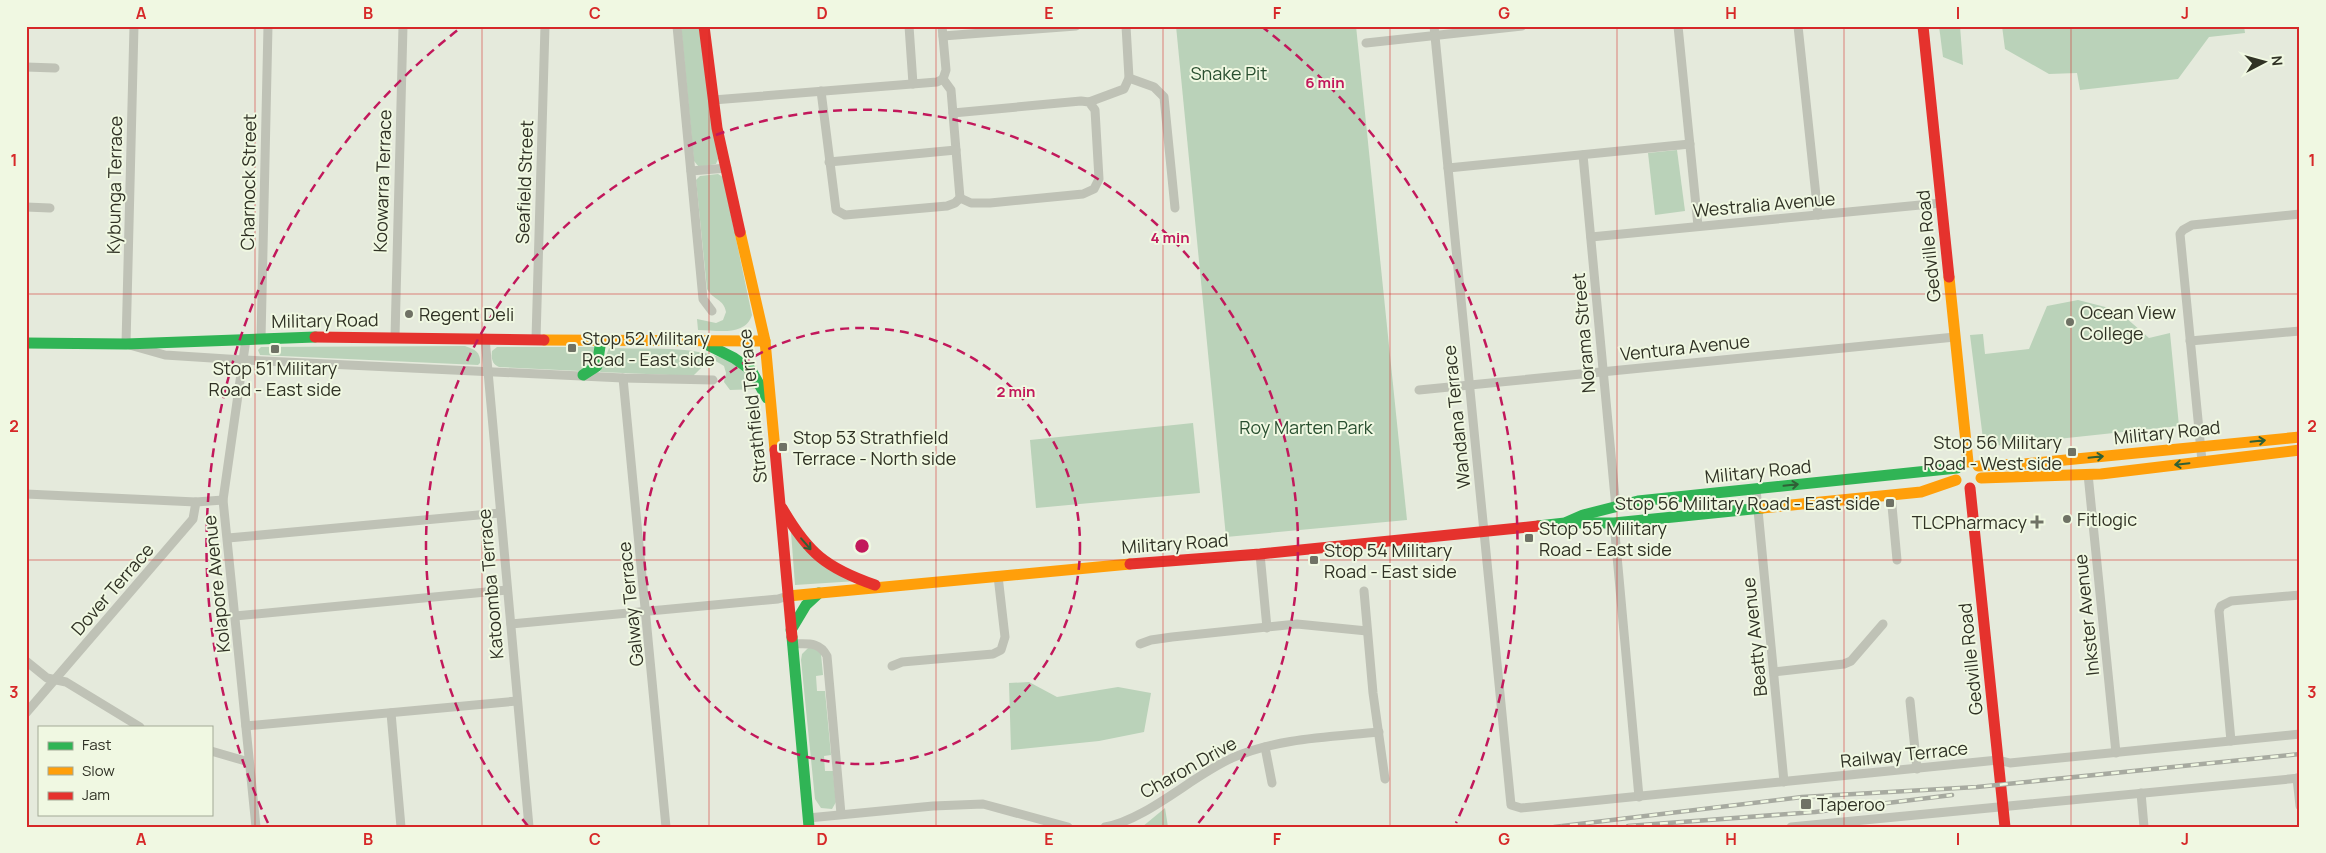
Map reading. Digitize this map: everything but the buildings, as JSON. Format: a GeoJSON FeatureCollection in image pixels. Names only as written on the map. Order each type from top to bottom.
{"type":"FeatureCollection","features":[{"type":"Feature","properties":{"kind":"street","name":"Kybunga Terrace"},"geometry":{"type":"LineString","coordinates":[[126,344],[134,26]]}},
{"type":"Feature","properties":{"kind":"street","name":"Charnock Street"},"geometry":{"type":"LineString","coordinates":[[261,339],[268,26]]}},
{"type":"Feature","properties":{"kind":"street","name":"Koowarra Terrace"},"geometry":{"type":"LineString","coordinates":[[395,337],[403,26]]}},
{"type":"Feature","properties":{"kind":"street","name":"Seafield Street"},"geometry":{"type":"LineString","coordinates":[[536,338],[545,26]]}},
{"type":"Feature","properties":{"kind":"street"},"geometry":{"type":"LineString","coordinates":[[677,26],[703,299],[712,311]]}},
{"type":"Feature","properties":{"kind":"street","name":"Strathfield Terrace"},"geometry":{"type":"LineString","coordinates":[[704,26],[713,100],[765,341],[809,822]]}},
{"type":"Feature","properties":{"kind":"street"},"geometry":{"type":"LineString","coordinates":[[909,26],[913,84]]}},
{"type":"Feature","properties":{"kind":"street"},"geometry":{"type":"LineString","coordinates":[[713,100],[937,82],[943,79],[946,70],[942,26]]}},
{"type":"Feature","properties":{"kind":"street"},"geometry":{"type":"LineString","coordinates":[[943,36],[1076,26]]}},
{"type":"Feature","properties":{"kind":"street"},"geometry":{"type":"LineString","coordinates":[[952,113],[1088,102],[1124,89],[1129,78],[1126,26]]}},
{"type":"Feature","properties":{"kind":"street"},"geometry":{"type":"LineString","coordinates":[[1366,43],[1435,31],[1522,26]]}},
{"type":"Feature","properties":{"kind":"street"},"geometry":{"type":"LineString","coordinates":[[1678,26],[1698,226]]}},
{"type":"Feature","properties":{"kind":"street"},"geometry":{"type":"LineString","coordinates":[[1798,26],[1818,215]]}},
{"type":"Feature","properties":{"kind":"street","name":"Gedville Road"},"geometry":{"type":"LineString","coordinates":[[1923,26],[1955,338],[1973,464]]}},
{"type":"Feature","properties":{"kind":"street","name":"Wandana Terrace"},"geometry":{"type":"LineString","coordinates":[[1435,31],[1511,805]]}},
{"type":"Feature","properties":{"kind":"street"},"geometry":{"type":"LineString","coordinates":[[26,67],[55,68]]}},
{"type":"Feature","properties":{"kind":"street"},"geometry":{"type":"LineString","coordinates":[[1129,78],[1154,87],[1164,98],[1175,208]]}},
{"type":"Feature","properties":{"kind":"street"},"geometry":{"type":"LineString","coordinates":[[821,91],[836,210],[845,215],[947,206],[955,204],[960,198],[951,90],[943,79]]}},
{"type":"Feature","properties":{"kind":"street"},"geometry":{"type":"LineString","coordinates":[[960,198],[970,203],[990,203],[1083,194],[1094,189],[1099,179],[1095,110],[1088,102]]}},
{"type":"Feature","properties":{"kind":"street"},"geometry":{"type":"LineString","coordinates":[[1448,168],[1690,144]]}},
{"type":"Feature","properties":{"kind":"street"},"geometry":{"type":"LineString","coordinates":[[829,162],[956,150]]}},
{"type":"Feature","properties":{"kind":"street","name":"Norama Street"},"geometry":{"type":"LineString","coordinates":[[1583,155],[1616,508]]}},
{"type":"Feature","properties":{"kind":"street"},"geometry":{"type":"LineString","coordinates":[[691,171],[727,168]]}},
{"type":"Feature","properties":{"kind":"street","name":"Westralia Avenue"},"geometry":{"type":"LineString","coordinates":[[1591,237],[1941,203]]}},
{"type":"Feature","properties":{"kind":"street"},"geometry":{"type":"LineString","coordinates":[[26,207],[50,208]]}},
{"type":"Feature","properties":{"kind":"street"},"geometry":{"type":"LineString","coordinates":[[2202,461],[2180,238],[2183,230],[2192,225],[2300,214]]}},
{"type":"Feature","properties":{"kind":"street"},"geometry":{"type":"LineString","coordinates":[[2190,341],[2300,331]]}},
{"type":"Feature","properties":{"kind":"street","name":"Military Road"},"geometry":{"type":"LineString","coordinates":[[26,343],[126,344],[246,339],[395,337],[702,342],[765,341]]}},
{"type":"Feature","properties":{"kind":"street","name":"Katoomba Terrace"},"geometry":{"type":"LineString","coordinates":[[486,338],[487,371],[529,827]]}},
{"type":"Feature","properties":{"kind":"street","name":"Ventura Avenue"},"geometry":{"type":"LineString","coordinates":[[1419,390],[1955,338]]}},
{"type":"Feature","properties":{"kind":"street","name":"Kolapore Avenue"},"geometry":{"type":"LineString","coordinates":[[246,339],[223,500],[256,827]]}},
{"type":"Feature","properties":{"kind":"street"},"geometry":{"type":"LineString","coordinates":[[583,376],[592,374],[598,367],[601,340]]}},
{"type":"Feature","properties":{"kind":"street"},"geometry":{"type":"LineString","coordinates":[[702,342],[734,358],[751,370],[770,405]]}},
{"type":"Feature","properties":{"kind":"street","name":"Military Road"},"geometry":{"type":"LineString","coordinates":[[126,344],[165,355],[243,360],[623,378],[713,380]]}},
{"type":"Feature","properties":{"kind":"street","name":"Galway Terrace"},"geometry":{"type":"LineString","coordinates":[[623,378],[647,612],[666,827]]}},
{"type":"Feature","properties":{"kind":"street","name":"Military Road"},"geometry":{"type":"LineString","coordinates":[[1973,464],[2024,464],[2300,436]]}},
{"type":"Feature","properties":{"kind":"street","name":"Military Road"},"geometry":{"type":"LineString","coordinates":[[1981,478],[2017,479],[2088,474],[2300,450]]}},
{"type":"Feature","properties":{"kind":"street"},"geometry":{"type":"LineString","coordinates":[[1973,464],[1981,478],[1977,485],[1970,488],[1962,486],[1957,474],[1973,464]]}},
{"type":"Feature","properties":{"kind":"street","name":"Military Road"},"geometry":{"type":"LineString","coordinates":[[1565,523],[1583,515],[1638,501],[1756,489],[1957,474]]}},
{"type":"Feature","properties":{"kind":"street","name":"Military Road"},"geometry":{"type":"LineString","coordinates":[[788,596],[1260,554],[1565,523],[1614,523],[1921,492],[1957,474]]}},
{"type":"Feature","properties":{"kind":"street","name":"Inkster Avenue"},"geometry":{"type":"LineString","coordinates":[[2088,474],[2116,753]]}},
{"type":"Feature","properties":{"kind":"street","name":"Gedville Road"},"geometry":{"type":"LineString","coordinates":[[1970,488],[2005,827]]}},
{"type":"Feature","properties":{"kind":"street","name":"Beatty Avenue"},"geometry":{"type":"LineString","coordinates":[[1756,489],[1784,782]]}},
{"type":"Feature","properties":{"kind":"street"},"geometry":{"type":"LineString","coordinates":[[26,494],[196,502],[223,500]]}},
{"type":"Feature","properties":{"kind":"street"},"geometry":{"type":"LineString","coordinates":[[1892,494],[1897,560]]}},
{"type":"Feature","properties":{"kind":"street","name":"Dover Terrace"},"geometry":{"type":"LineString","coordinates":[[26,713],[193,519],[196,502]]}},
{"type":"Feature","properties":{"kind":"street"},"geometry":{"type":"LineString","coordinates":[[779,504],[804,544],[815,554],[840,571],[879,587]]}},
{"type":"Feature","properties":{"kind":"street"},"geometry":{"type":"LineString","coordinates":[[228,538],[500,513]]}},
{"type":"Feature","properties":{"kind":"street"},"geometry":{"type":"LineString","coordinates":[[1614,523],[1639,797]]}},
{"type":"Feature","properties":{"kind":"street"},"geometry":{"type":"LineString","coordinates":[[1260,554],[1267,628]]}},
{"type":"Feature","properties":{"kind":"street"},"geometry":{"type":"LineString","coordinates":[[892,666],[902,662],[993,654],[1001,650],[1005,637],[998,576]]}},
{"type":"Feature","properties":{"kind":"street"},"geometry":{"type":"LineString","coordinates":[[235,616],[507,590]]}},
{"type":"Feature","properties":{"kind":"street"},"geometry":{"type":"LineString","coordinates":[[1364,591],[1374,700],[1384,779]]}},
{"type":"Feature","properties":{"kind":"street"},"geometry":{"type":"LineString","coordinates":[[791,630],[806,605],[819,593]]}},
{"type":"Feature","properties":{"kind":"street"},"geometry":{"type":"LineString","coordinates":[[2231,741],[2219,611],[2221,606],[2230,601],[2300,595]]}},
{"type":"Feature","properties":{"kind":"street"},"geometry":{"type":"LineString","coordinates":[[510,624],[647,612],[788,596]]}},
{"type":"Feature","properties":{"kind":"street"},"geometry":{"type":"LineString","coordinates":[[1140,644],[1172,637],[1297,624],[1367,631]]}},
{"type":"Feature","properties":{"kind":"street"},"geometry":{"type":"LineString","coordinates":[[1774,672],[1844,664],[1855,656],[1882,624]]}},
{"type":"Feature","properties":{"kind":"street"},"geometry":{"type":"LineString","coordinates":[[792,644],[816,644],[823,649],[827,656],[841,814]]}},
{"type":"Feature","properties":{"kind":"street"},"geometry":{"type":"LineString","coordinates":[[26,661],[47,678],[66,682],[138,726]]}},
{"type":"Feature","properties":{"kind":"street"},"geometry":{"type":"LineString","coordinates":[[246,726],[517,701]]}},
{"type":"Feature","properties":{"kind":"street"},"geometry":{"type":"LineString","coordinates":[[1910,702],[1917,769]]}},
{"type":"Feature","properties":{"kind":"street"},"geometry":{"type":"LineString","coordinates":[[391,713],[400,827]]}},
{"type":"Feature","properties":{"kind":"street","name":"Charon Drive"},"geometry":{"type":"LineString","coordinates":[[1104,827],[1129,820],[1231,758],[1265,747],[1379,732]]}},
{"type":"Feature","properties":{"kind":"street","name":"Railway Terrace"},"geometry":{"type":"LineString","coordinates":[[1511,805],[1521,808],[1998,760],[2010,763],[2300,734]]}},
{"type":"Feature","properties":{"kind":"street"},"geometry":{"type":"LineString","coordinates":[[1265,747],[1272,783]]}},
{"type":"Feature","properties":{"kind":"street"},"geometry":{"type":"LineString","coordinates":[[212,751],[249,762]]}},
{"type":"Feature","properties":{"kind":"street"},"geometry":{"type":"LineString","coordinates":[[1792,827],[2298,778],[2300,806]]}},
{"type":"Feature","properties":{"kind":"street"},"geometry":{"type":"LineString","coordinates":[[2141,793],[2144,827]]}},
{"type":"Feature","properties":{"kind":"street"},"geometry":{"type":"LineString","coordinates":[[809,822],[841,814],[983,804],[1068,827]]}},
{"type":"Feature","properties":{"kind":"green space"},"geometry":{"type":"Polygon","coordinates":[[[681,26],[699,26],[718,159],[716,164],[699,167],[694,161],[681,26]]]}},
{"type":"Feature","properties":{"kind":"green space","name":"Roy Marten Park"},"geometry":{"type":"Polygon","coordinates":[[[1176,26],[1356,26],[1407,520],[1226,537],[1176,26]]]}},
{"type":"Feature","properties":{"kind":"green space"},"geometry":{"type":"Polygon","coordinates":[[[1939,26],[1960,26],[1963,65],[1943,57],[1939,26]]]}},
{"type":"Feature","properties":{"kind":"green space"},"geometry":{"type":"Polygon","coordinates":[[[2002,26],[2244,26],[2245,33],[2209,37],[2178,79],[2080,90],[2077,73],[2049,74],[2005,49],[2002,26]]]}},
{"type":"Feature","properties":{"kind":"green space"},"geometry":{"type":"Polygon","coordinates":[[[1677,150],[1685,211],[1655,215],[1648,153],[1677,150]]]}},
{"type":"Feature","properties":{"kind":"green space"},"geometry":{"type":"Polygon","coordinates":[[[718,174],[723,177],[752,315],[743,327],[729,331],[698,330],[697,319],[716,323],[723,320],[726,312],[723,304],[709,293],[707,289],[696,180],[700,176],[718,174]]]}},
{"type":"Feature","properties":{"kind":"green space"},"geometry":{"type":"Polygon","coordinates":[[[2078,300],[2117,310],[2149,338],[2170,333],[2179,426],[1984,447],[1970,335],[1983,334],[1985,354],[2029,349],[2047,306],[2078,300]]]}},
{"type":"Feature","properties":{"kind":"green space"},"geometry":{"type":"Polygon","coordinates":[[[465,346],[478,354],[480,363],[478,365],[260,355],[258,350],[261,347],[465,346]]]}},
{"type":"Feature","properties":{"kind":"green space"},"geometry":{"type":"Polygon","coordinates":[[[497,347],[594,347],[596,349],[591,367],[580,371],[499,367],[493,362],[492,356],[492,351],[497,347]]]}},
{"type":"Feature","properties":{"kind":"green space"},"geometry":{"type":"Polygon","coordinates":[[[609,348],[682,350],[717,356],[734,363],[749,373],[759,389],[730,390],[724,382],[726,373],[724,366],[714,360],[708,361],[693,376],[600,372],[609,348]]]}},
{"type":"Feature","properties":{"kind":"green space"},"geometry":{"type":"Polygon","coordinates":[[[1193,423],[1200,493],[1036,508],[1030,440],[1193,423]]]}},
{"type":"Feature","properties":{"kind":"green space"},"geometry":{"type":"Polygon","coordinates":[[[791,532],[857,581],[795,585],[791,532]]]}},
{"type":"Feature","properties":{"kind":"green space"},"geometry":{"type":"Polygon","coordinates":[[[808,648],[815,648],[821,654],[823,675],[816,676],[817,691],[825,691],[831,755],[824,756],[825,771],[833,771],[836,802],[832,809],[821,808],[815,799],[801,660],[802,654],[808,648]]]}},
{"type":"Feature","properties":{"kind":"green space"},"geometry":{"type":"Polygon","coordinates":[[[1029,682],[1057,697],[1118,687],[1151,693],[1144,732],[1099,741],[1011,750],[1009,683],[1029,682]]]}},
{"type":"Feature","properties":{"kind":"green space"},"geometry":{"type":"Polygon","coordinates":[[[1165,808],[1168,827],[1142,827],[1165,808]]]}},
{"type":"Feature","properties":{"kind":"railway"},"geometry":{"type":"LineString","coordinates":[[1554,827],[1802,797],[1977,787],[2300,754]]}},
{"type":"Feature","properties":{"kind":"railway"},"geometry":{"type":"LineString","coordinates":[[1628,826],[1815,812],[1952,795]]}},
{"type":"Feature","properties":{"kind":"traffic: fast"},"geometry":{"type":"LineString","coordinates":[[26,343],[126,344],[315,337]]}},
{"type":"Feature","properties":{"kind":"traffic: fast"},"geometry":{"type":"LineString","coordinates":[[583,375],[597,366],[601,340]]}},
{"type":"Feature","properties":{"kind":"traffic: fast"},"geometry":{"type":"LineString","coordinates":[[706,344],[734,358],[751,370],[767,398]]}},
{"type":"Feature","properties":{"kind":"traffic: fast"},"geometry":{"type":"LineString","coordinates":[[1567,522],[1583,515],[1638,501],[1957,468]]}},
{"type":"Feature","properties":{"kind":"traffic: fast"},"geometry":{"type":"LineString","coordinates":[[1538,526],[1565,523],[1614,523],[1762,508]]}},
{"type":"Feature","properties":{"kind":"traffic: fast"},"geometry":{"type":"LineString","coordinates":[[791,630],[806,605],[819,593]]}},
{"type":"Feature","properties":{"kind":"traffic: fast"},"geometry":{"type":"LineString","coordinates":[[792,637],[809,827]]}},
{"type":"Feature","properties":{"kind":"traffic: slow"},"geometry":{"type":"LineString","coordinates":[[740,232],[765,341],[775,450]]}},
{"type":"Feature","properties":{"kind":"traffic: slow"},"geometry":{"type":"LineString","coordinates":[[1949,277],[1968,462]]}},
{"type":"Feature","properties":{"kind":"traffic: slow"},"geometry":{"type":"LineString","coordinates":[[544,340],[765,341]]}},
{"type":"Feature","properties":{"kind":"traffic: slow"},"geometry":{"type":"LineString","coordinates":[[1978,466],[2024,464],[2300,437]]}},
{"type":"Feature","properties":{"kind":"traffic: slow"},"geometry":{"type":"LineString","coordinates":[[1981,478],[2101,474],[2300,450]]}},
{"type":"Feature","properties":{"kind":"traffic: slow"},"geometry":{"type":"LineString","coordinates":[[1762,508],[1921,492],[1956,480]]}},
{"type":"Feature","properties":{"kind":"traffic: slow"},"geometry":{"type":"LineString","coordinates":[[788,596],[1130,564]]}},
{"type":"Feature","properties":{"kind":"traffic: jam"},"geometry":{"type":"LineString","coordinates":[[704,26],[717,128],[740,232]]}},
{"type":"Feature","properties":{"kind":"traffic: jam"},"geometry":{"type":"LineString","coordinates":[[1923,26],[1949,277]]}},
{"type":"Feature","properties":{"kind":"traffic: jam"},"geometry":{"type":"LineString","coordinates":[[315,337],[544,340]]}},
{"type":"Feature","properties":{"kind":"traffic: jam"},"geometry":{"type":"LineString","coordinates":[[775,450],[792,637]]}},
{"type":"Feature","properties":{"kind":"traffic: jam"},"geometry":{"type":"LineString","coordinates":[[1970,488],[2005,827]]}},
{"type":"Feature","properties":{"kind":"traffic: jam"},"geometry":{"type":"LineString","coordinates":[[782,508],[801,537],[820,557],[843,572],[875,585]]}},
{"type":"Feature","properties":{"kind":"traffic: jam"},"geometry":{"type":"LineString","coordinates":[[1130,564],[1260,554],[1538,526]]}},
{"type":"Feature","properties":{"kind":"place","name":"Regent Deli"},"geometry":{"type":"Point","coordinates":[409,314]}},
{"type":"Feature","properties":{"kind":"place","name":"Ocean View College"},"geometry":{"type":"Point","coordinates":[2070,322]}},
{"type":"Feature","properties":{"kind":"place","name":"Stop 52 Military Road - East side"},"geometry":{"type":"Point","coordinates":[572,348]}},
{"type":"Feature","properties":{"kind":"place","name":"Stop 51 Military Road - East side"},"geometry":{"type":"Point","coordinates":[275,349]}},
{"type":"Feature","properties":{"kind":"place","name":"Stop 53 Strathfield Terrace - North side"},"geometry":{"type":"Point","coordinates":[783,447]}},
{"type":"Feature","properties":{"kind":"place","name":"Stop 56 Military Road - West side"},"geometry":{"type":"Point","coordinates":[2072,452]}},
{"type":"Feature","properties":{"kind":"place","name":"Stop 56 Military Road - East side"},"geometry":{"type":"Point","coordinates":[1890,503]}},
{"type":"Feature","properties":{"kind":"place","name":"Fitlogic"},"geometry":{"type":"Point","coordinates":[2067,519]}},
{"type":"Feature","properties":{"kind":"place","name":"TLCPharmacy"},"geometry":{"type":"Point","coordinates":[2037,522]}},
{"type":"Feature","properties":{"kind":"place","name":"Stop 55 Military Road - East side"},"geometry":{"type":"Point","coordinates":[1529,538]}},
{"type":"Feature","properties":{"kind":"place","name":"Stop 54 Military Road - East side"},"geometry":{"type":"Point","coordinates":[1314,560]}},
{"type":"Feature","properties":{"kind":"place","name":"Taperoo"},"geometry":{"type":"Point","coordinates":[1806,804]}},
{"type":"Feature","properties":{"kind":"park label","name":"Snake Pit"},"geometry":{"type":"Point","coordinates":[1229,73]}}]}
